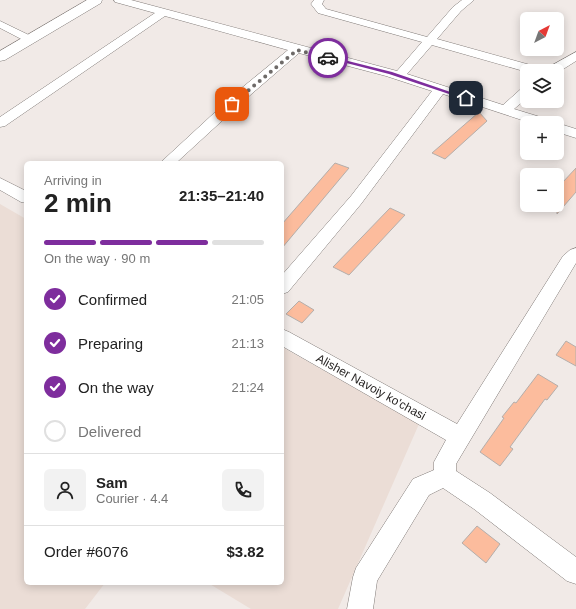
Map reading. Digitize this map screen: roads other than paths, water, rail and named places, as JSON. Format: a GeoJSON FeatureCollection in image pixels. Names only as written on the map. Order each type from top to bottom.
{"type":"FeatureCollection","features":[{"type":"Feature","properties":{"kind":"main road"},"geometry":{"type":"LineString","coordinates":[[0,57],[96,0]]}},
{"type":"Feature","properties":{"kind":"street"},"geometry":{"type":"LineString","coordinates":[[119,0],[297,50],[399,76],[523,116]]}},
{"type":"Feature","properties":{"kind":"street"},"geometry":{"type":"LineString","coordinates":[[319,0],[316,4],[322,11],[520,66]]}},
{"type":"Feature","properties":{"kind":"street"},"geometry":{"type":"LineString","coordinates":[[399,76],[457,9],[469,0]]}},
{"type":"Feature","properties":{"kind":"street"},"geometry":{"type":"LineString","coordinates":[[0,123],[164,12]]}},
{"type":"Feature","properties":{"kind":"street"},"geometry":{"type":"LineString","coordinates":[[0,24],[29,39]]}},
{"type":"Feature","properties":{"kind":"street"},"geometry":{"type":"LineString","coordinates":[[169,161],[243,94],[297,50]]}},
{"type":"Feature","properties":{"kind":"street"},"geometry":{"type":"LineString","coordinates":[[563,64],[576,56]]}},
{"type":"Feature","properties":{"kind":"street"},"geometry":{"type":"LineString","coordinates":[[284,284],[356,200],[440,89]]}},
{"type":"Feature","properties":{"kind":"street"},"geometry":{"type":"LineString","coordinates":[[505,110],[520,97]]}},
{"type":"Feature","properties":{"kind":"street"},"geometry":{"type":"LineString","coordinates":[[564,130],[576,134]]}},
{"type":"Feature","properties":{"kind":"street"},"geometry":{"type":"LineString","coordinates":[[0,183],[24,197]]}},
{"type":"Feature","properties":{"kind":"street"},"geometry":{"type":"LineString","coordinates":[[445,476],[445,462],[569,260],[576,254]]}},
{"type":"Feature","properties":{"kind":"street","name":"Alisher Navoiy ko'chasi"},"geometry":{"type":"LineString","coordinates":[[284,338],[460,437]]}},
{"type":"Feature","properties":{"kind":"street"},"geometry":{"type":"LineString","coordinates":[[445,476],[482,501],[576,572]]}},
{"type":"Feature","properties":{"kind":"street"},"geometry":{"type":"LineString","coordinates":[[360,609],[365,577],[421,487],[445,476]]}}]}
